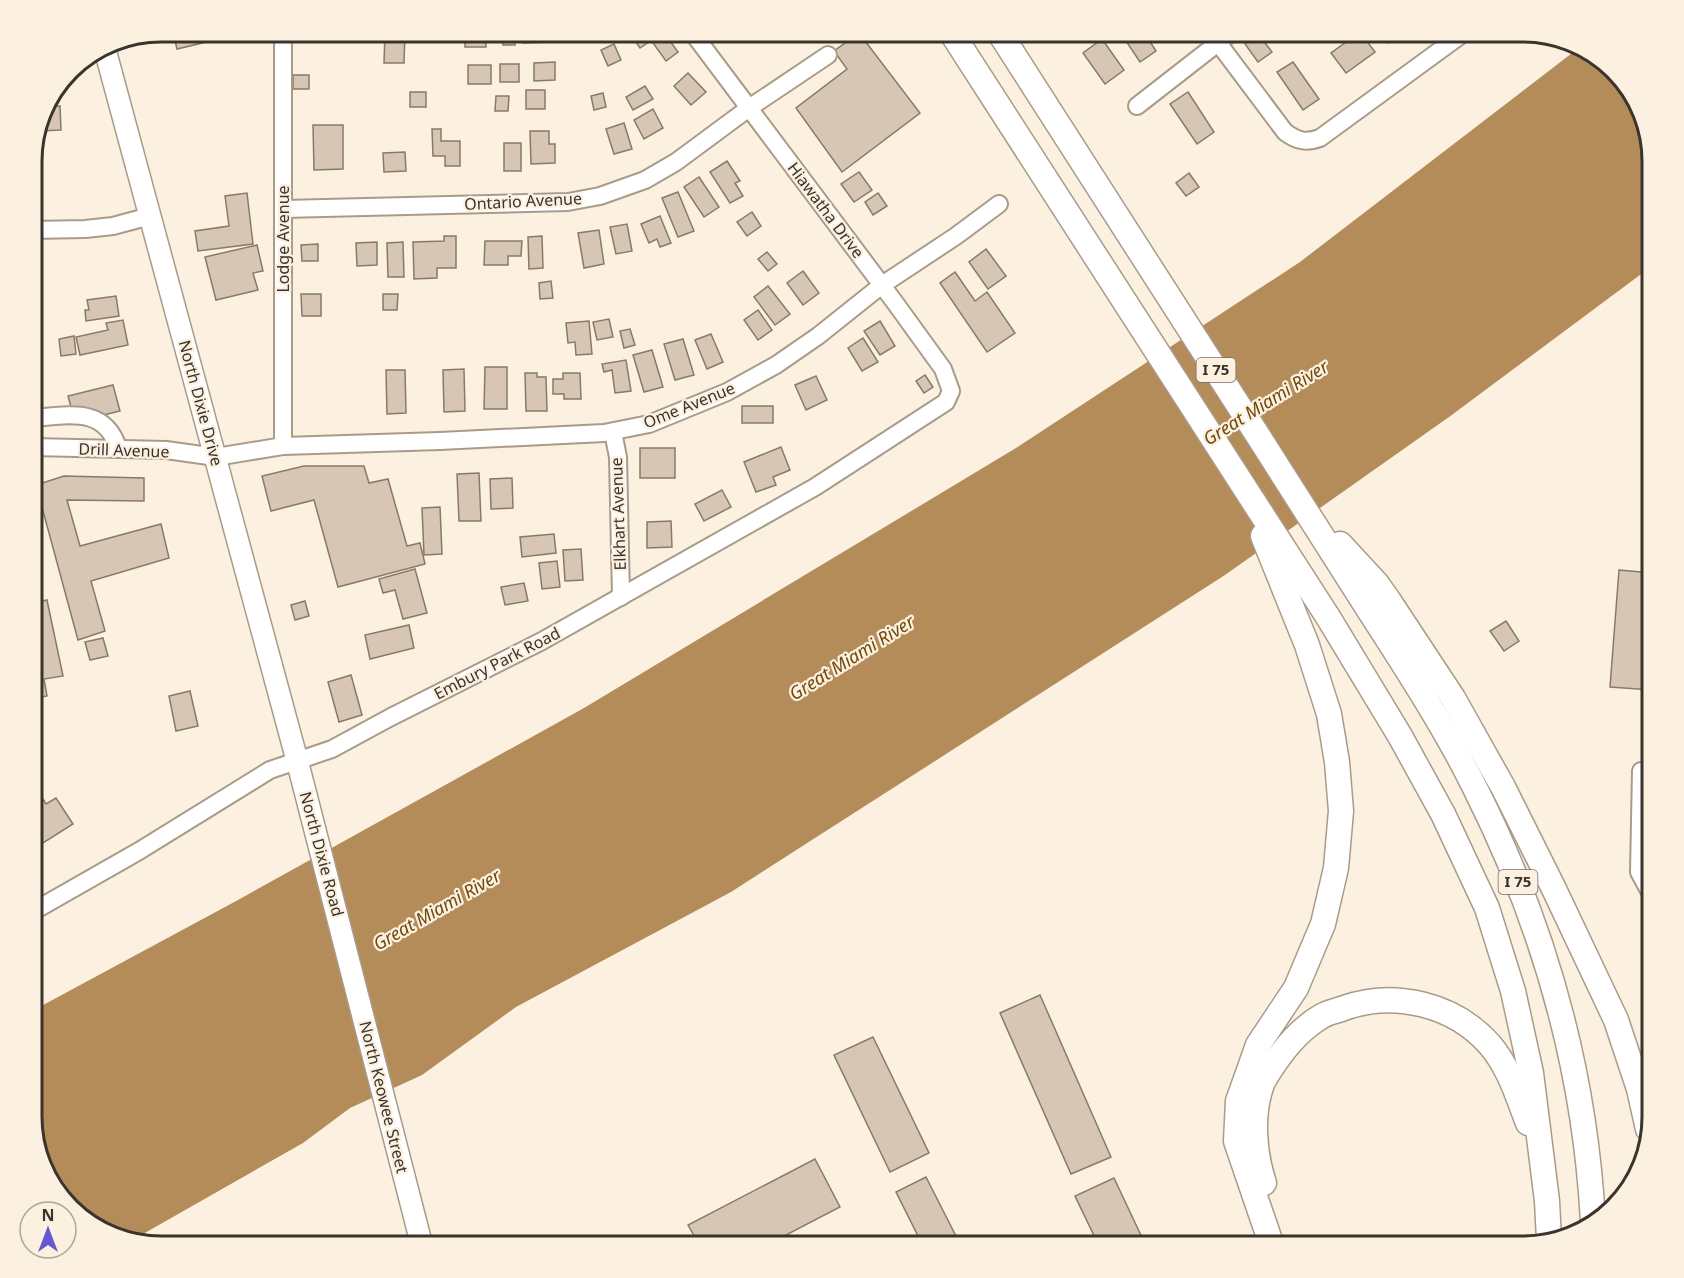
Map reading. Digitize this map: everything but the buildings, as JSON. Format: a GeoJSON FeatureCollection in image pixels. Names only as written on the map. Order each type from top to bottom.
{"type":"FeatureCollection","features":[{"type":"Feature","properties":{"kind":"highway","name":"I 75"},"geometry":{"type":"LineString","coordinates":[[957,42],[1328,617],[1400,736],[1443,813],[1487,909],[1513,991],[1531,1073],[1547,1201],[1549,1233]]}},
{"type":"Feature","properties":{"kind":"highway","name":"I 75"},"geometry":{"type":"LineString","coordinates":[[1005,42],[1298,497],[1369,591],[1400,657],[1474,786],[1503,845],[1550,969],[1567,1031],[1583,1114],[1593,1213]]}},
{"type":"Feature","properties":{"kind":"highway"},"geometry":{"type":"LineString","coordinates":[[1244,486],[1307,645],[1329,714],[1337,762],[1341,811],[1336,868],[1323,924],[1296,988],[1258,1045],[1238,1101],[1236,1141],[1269,1236]]}},
{"type":"Feature","properties":{"kind":"highway"},"geometry":{"type":"LineString","coordinates":[[1369,591],[1453,698],[1503,787],[1616,1020],[1642,1099]]}},
{"type":"Feature","properties":{"kind":"highway"},"geometry":{"type":"LineString","coordinates":[[1284,1236],[1259,1169],[1254,1120],[1262,1083],[1286,1046],[1295,1038],[1323,1016],[1362,1002],[1394,999],[1424,1004],[1460,1019],[1490,1045],[1511,1078],[1542,1160]]}},
{"type":"Feature","properties":{"kind":"main road","name":"North Dixie Drive"},"geometry":{"type":"LineString","coordinates":[[107,56],[297,760]]}},
{"type":"Feature","properties":{"kind":"main road","name":"North Dixie Road"},"geometry":{"type":"LineString","coordinates":[[297,760],[346,948]]}},
{"type":"Feature","properties":{"kind":"main road","name":"North Keowee Street"},"geometry":{"type":"LineString","coordinates":[[346,948],[420,1236]]}},
{"type":"Feature","properties":{"kind":"street","name":"Lodge Avenue"},"geometry":{"type":"LineString","coordinates":[[283,42],[283,446]]}},
{"type":"Feature","properties":{"kind":"street","name":"Hiawatha Drive"},"geometry":{"type":"LineString","coordinates":[[700,42],[943,369],[950,393]]}},
{"type":"Feature","properties":{"kind":"street"},"geometry":{"type":"LineString","coordinates":[[1137,106],[1208,42]]}},
{"type":"Feature","properties":{"kind":"street"},"geometry":{"type":"LineString","coordinates":[[1218,42],[1285,132],[1303,141],[1320,138],[1451,42]]}},
{"type":"Feature","properties":{"kind":"street","name":"Ontario Avenue"},"geometry":{"type":"LineString","coordinates":[[283,209],[568,202],[600,196],[645,180],[676,162],[749,108],[828,55]]}},
{"type":"Feature","properties":{"kind":"street","name":"Ome Avenue"},"geometry":{"type":"LineString","coordinates":[[216,457],[283,446],[613,432],[649,423],[691,408],[756,376],[818,336],[882,285],[956,236],[999,204]]}},
{"type":"Feature","properties":{"kind":"street"},"geometry":{"type":"LineString","coordinates":[[42,230],[113,226],[150,216]]}},
{"type":"Feature","properties":{"kind":"street","name":"Embury Park Road"},"geometry":{"type":"LineString","coordinates":[[42,906],[139,851],[270,770],[332,749],[542,641],[621,597],[815,487],[946,402],[950,393]]}},
{"type":"Feature","properties":{"kind":"street"},"geometry":{"type":"LineString","coordinates":[[42,417],[90,418],[105,424],[114,435],[118,448]]}},
{"type":"Feature","properties":{"kind":"street","name":"Elkhart Avenue"},"geometry":{"type":"LineString","coordinates":[[613,432],[618,457],[621,597]]}},
{"type":"Feature","properties":{"kind":"street","name":"Drill Avenue"},"geometry":{"type":"LineString","coordinates":[[42,447],[166,450],[216,457]]}},
{"type":"Feature","properties":{"kind":"street"},"geometry":{"type":"LineString","coordinates":[[1642,771],[1639,872],[1642,877]]}},
{"type":"Feature","properties":{"kind":"water","name":"Great Miami River"},"geometry":{"type":"Polygon","coordinates":[[[1572,53],[1607,77],[1630,109],[1640,138],[1642,154],[1642,273],[1449,417],[1225,575],[731,892],[516,1007],[422,1075],[350,1108],[303,1143],[142,1234],[123,1230],[102,1220],[83,1206],[62,1183],[48,1155],[42,1124],[42,1006],[584,708],[1016,448],[1300,262],[1572,53]]]}}]}
